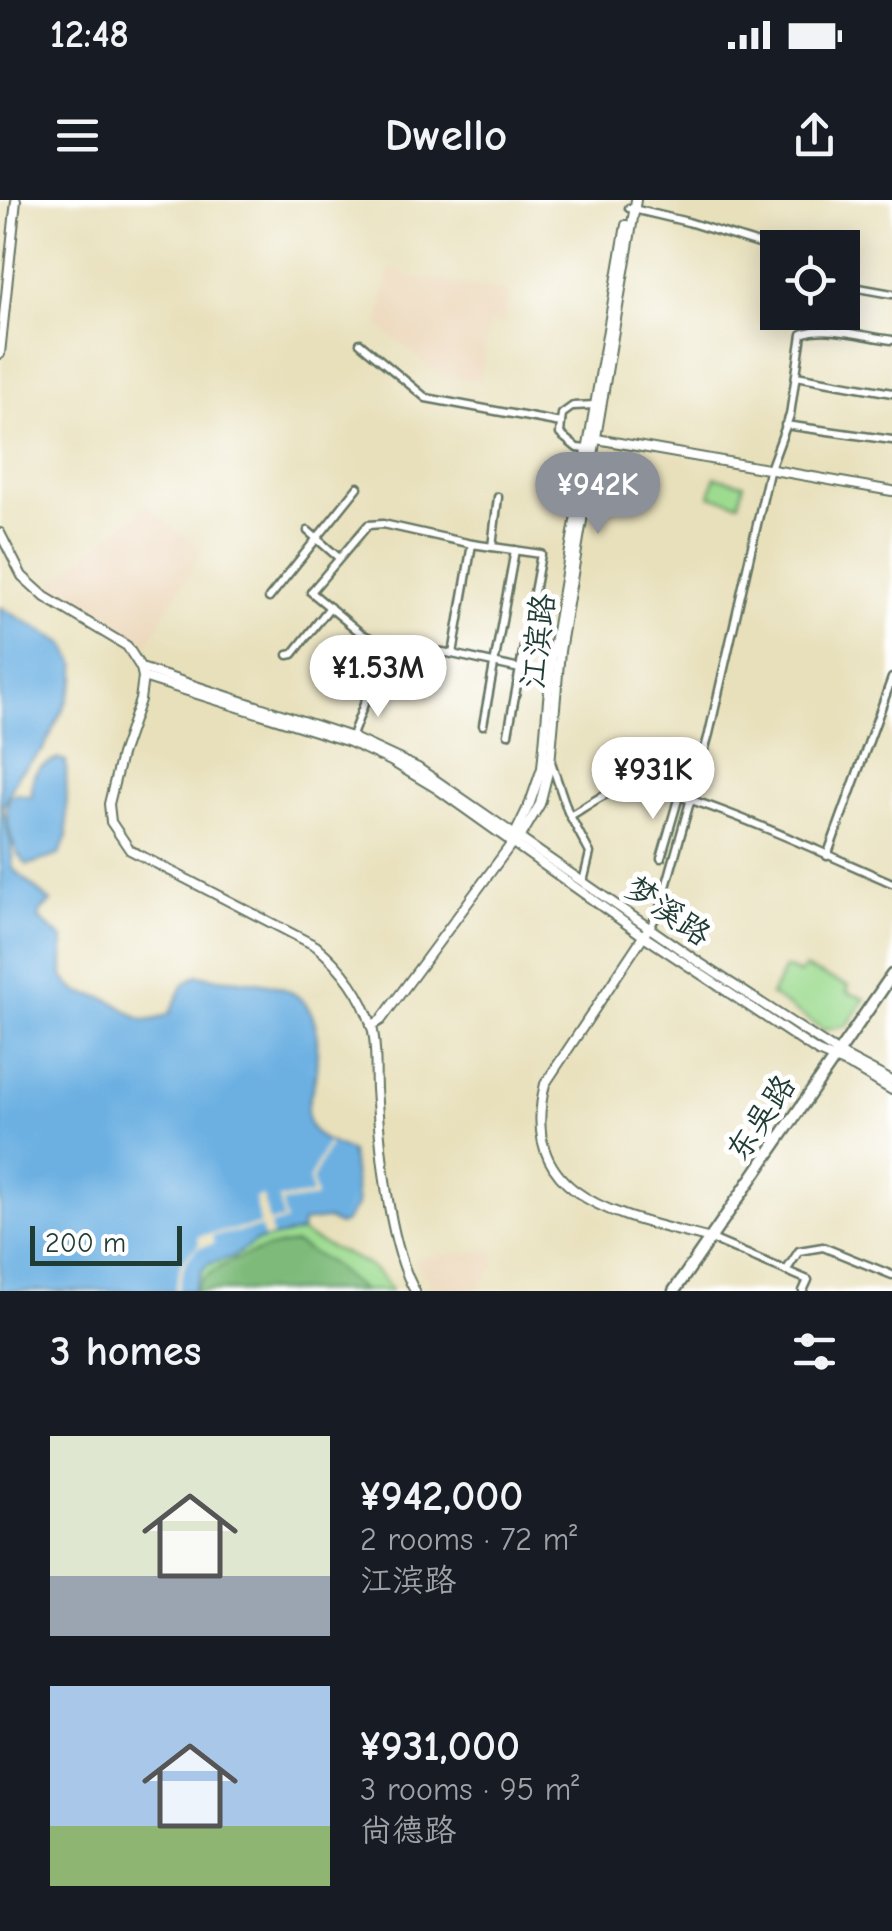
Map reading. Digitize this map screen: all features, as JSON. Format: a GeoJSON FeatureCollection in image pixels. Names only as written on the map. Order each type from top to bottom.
{"type":"FeatureCollection","features":[{"type":"Feature","properties":{"kind":"main road"},"geometry":{"type":"LineString","coordinates":[[0,354],[16,200]]}},
{"type":"Feature","properties":{"kind":"main road","name":"江滨路"},"geometry":{"type":"LineString","coordinates":[[515,838],[542,768],[552,655],[633,204]]}},
{"type":"Feature","properties":{"kind":"main road","name":"江滨路"},"geometry":{"type":"LineString","coordinates":[[371,1026],[381,1020],[540,804],[550,760],[560,652],[593,438],[633,204]]}},
{"type":"Feature","properties":{"kind":"main road"},"geometry":{"type":"LineString","coordinates":[[593,438],[892,492]]}},
{"type":"Feature","properties":{"kind":"main road"},"geometry":{"type":"LineString","coordinates":[[0,533],[22,576],[45,597],[128,646],[142,672],[140,700],[109,804],[111,822],[120,839],[130,850],[316,946],[337,964],[371,1026],[377,1106],[394,1228],[400,1257],[414,1291]]}},
{"type":"Feature","properties":{"kind":"main road","name":"梦溪路"},"geometry":{"type":"LineString","coordinates":[[142,672],[350,739],[415,775],[583,882],[646,933]]}},
{"type":"Feature","properties":{"kind":"main road","name":"梦溪路"},"geometry":{"type":"LineString","coordinates":[[515,838],[646,933],[892,1090]]}},
{"type":"Feature","properties":{"kind":"main road"},"geometry":{"type":"LineString","coordinates":[[646,933],[545,1084],[539,1110],[540,1136],[549,1164],[575,1192],[626,1217],[712,1239]]}},
{"type":"Feature","properties":{"kind":"main road","name":"东吴路"},"geometry":{"type":"LineString","coordinates":[[676,1291],[892,978]]}},
{"type":"Feature","properties":{"kind":"main road","name":"梦溪路"},"geometry":{"type":"LineString","coordinates":[[836,1057],[892,1081]]}},
{"type":"Feature","properties":{"kind":"street"},"geometry":{"type":"LineString","coordinates":[[633,204],[760,244]]}},
{"type":"Feature","properties":{"kind":"street"},"geometry":{"type":"LineString","coordinates":[[860,288],[892,294]]}},
{"type":"Feature","properties":{"kind":"street"},"geometry":{"type":"LineString","coordinates":[[646,933],[659,912],[709,734],[769,472],[785,425],[802,334],[807,331],[892,340]]}},
{"type":"Feature","properties":{"kind":"street"},"geometry":{"type":"LineString","coordinates":[[360,343],[426,398],[561,423]]}},
{"type":"Feature","properties":{"kind":"street"},"geometry":{"type":"LineString","coordinates":[[796,376],[892,392]]}},
{"type":"Feature","properties":{"kind":"street"},"geometry":{"type":"LineString","coordinates":[[587,449],[566,442],[560,434],[562,414],[573,406],[594,405]]}},
{"type":"Feature","properties":{"kind":"street"},"geometry":{"type":"LineString","coordinates":[[785,425],[892,440]]}},
{"type":"Feature","properties":{"kind":"street"},"geometry":{"type":"LineString","coordinates":[[269,598],[358,487]]}},
{"type":"Feature","properties":{"kind":"street"},"geometry":{"type":"LineString","coordinates":[[492,547],[498,496]]}},
{"type":"Feature","properties":{"kind":"street"},"geometry":{"type":"LineString","coordinates":[[508,734],[520,669],[541,554],[472,544],[383,524],[368,525],[311,592],[373,640],[388,646],[453,654],[520,669]]}},
{"type":"Feature","properties":{"kind":"street"},"geometry":{"type":"LineString","coordinates":[[308,531],[339,558]]}},
{"type":"Feature","properties":{"kind":"street"},"geometry":{"type":"LineString","coordinates":[[453,654],[472,544]]}},
{"type":"Feature","properties":{"kind":"street"},"geometry":{"type":"LineString","coordinates":[[483,725],[515,550]]}},
{"type":"Feature","properties":{"kind":"street"},"geometry":{"type":"LineString","coordinates":[[288,654],[293,654],[330,608]]}},
{"type":"Feature","properties":{"kind":"street"},"geometry":{"type":"LineString","coordinates":[[348,669],[373,640]]}},
{"type":"Feature","properties":{"kind":"street"},"geometry":{"type":"LineString","coordinates":[[350,739],[388,646]]}},
{"type":"Feature","properties":{"kind":"street"},"geometry":{"type":"LineString","coordinates":[[827,856],[892,680]]}},
{"type":"Feature","properties":{"kind":"street"},"geometry":{"type":"LineString","coordinates":[[550,760],[570,816],[590,853],[583,882]]}},
{"type":"Feature","properties":{"kind":"street"},"geometry":{"type":"LineString","coordinates":[[570,816],[623,788],[679,796],[892,882]]}},
{"type":"Feature","properties":{"kind":"street"},"geometry":{"type":"LineString","coordinates":[[661,858],[679,796]]}},
{"type":"Feature","properties":{"kind":"street"},"geometry":{"type":"LineString","coordinates":[[712,1239],[808,1280],[803,1291]]}},
{"type":"Feature","properties":{"kind":"street"},"geometry":{"type":"LineString","coordinates":[[786,1271],[799,1250],[823,1247],[892,1274]]}},
{"type":"Feature","properties":{"kind":"shaded area"},"geometry":{"type":"Polygon","coordinates":[[[390,266],[417,278],[508,292],[503,324],[489,322],[480,381],[438,374],[379,326],[390,266]]]}},
{"type":"Feature","properties":{"kind":"shaded area"},"geometry":{"type":"Polygon","coordinates":[[[146,505],[202,550],[147,645],[84,610],[50,585],[146,505]]]}},
{"type":"Feature","properties":{"kind":"shaded area"},"geometry":{"type":"Polygon","coordinates":[[[492,1250],[495,1265],[476,1291],[434,1291],[414,1259],[492,1250]]]}},
{"type":"Feature","properties":{"kind":"green space"},"geometry":{"type":"Polygon","coordinates":[[[715,477],[744,484],[739,503],[710,496],[715,477]]]}},
{"type":"Feature","properties":{"kind":"green space"},"geometry":{"type":"Polygon","coordinates":[[[785,968],[800,974],[804,968],[849,986],[847,992],[865,999],[847,1026],[824,1030],[771,995],[785,968]]]}},
{"type":"Feature","properties":{"kind":"green space"},"geometry":{"type":"Polygon","coordinates":[[[301,1232],[364,1263],[391,1291],[193,1291],[209,1264],[233,1257],[256,1241],[301,1232]]]}},
{"type":"Feature","properties":{"kind":"green space"},"geometry":{"type":"Polygon","coordinates":[[[295,1243],[330,1263],[363,1291],[195,1291],[224,1265],[295,1243]]]}},
{"type":"Feature","properties":{"kind":"water"},"geometry":{"type":"Polygon","coordinates":[[[0,607],[65,644],[76,665],[67,701],[43,750],[19,773],[2,808],[13,869],[51,902],[39,919],[63,939],[63,977],[68,984],[150,1020],[170,1013],[184,984],[197,975],[259,982],[294,994],[307,1006],[315,1023],[316,1067],[308,1119],[317,1135],[351,1153],[357,1205],[339,1225],[327,1219],[302,1222],[301,1232],[256,1241],[233,1257],[209,1264],[193,1291],[0,1291],[0,607]]]}},
{"type":"Feature","properties":{"kind":"water"},"geometry":{"type":"Polygon","coordinates":[[[59,759],[66,762],[67,837],[59,855],[28,865],[10,835],[8,799],[15,793],[32,797],[36,772],[59,759]]]}},
{"type":"Feature","properties":{"kind":"pier"},"geometry":{"type":"Polygon","coordinates":[[[327,1143],[330,1144],[312,1180],[316,1198],[282,1203],[286,1222],[270,1225],[272,1237],[264,1239],[261,1228],[212,1236],[214,1244],[197,1248],[185,1263],[175,1291],[181,1262],[199,1244],[198,1236],[260,1225],[255,1198],[263,1196],[269,1222],[283,1220],[279,1199],[312,1195],[309,1179],[327,1143]]]}}]}
